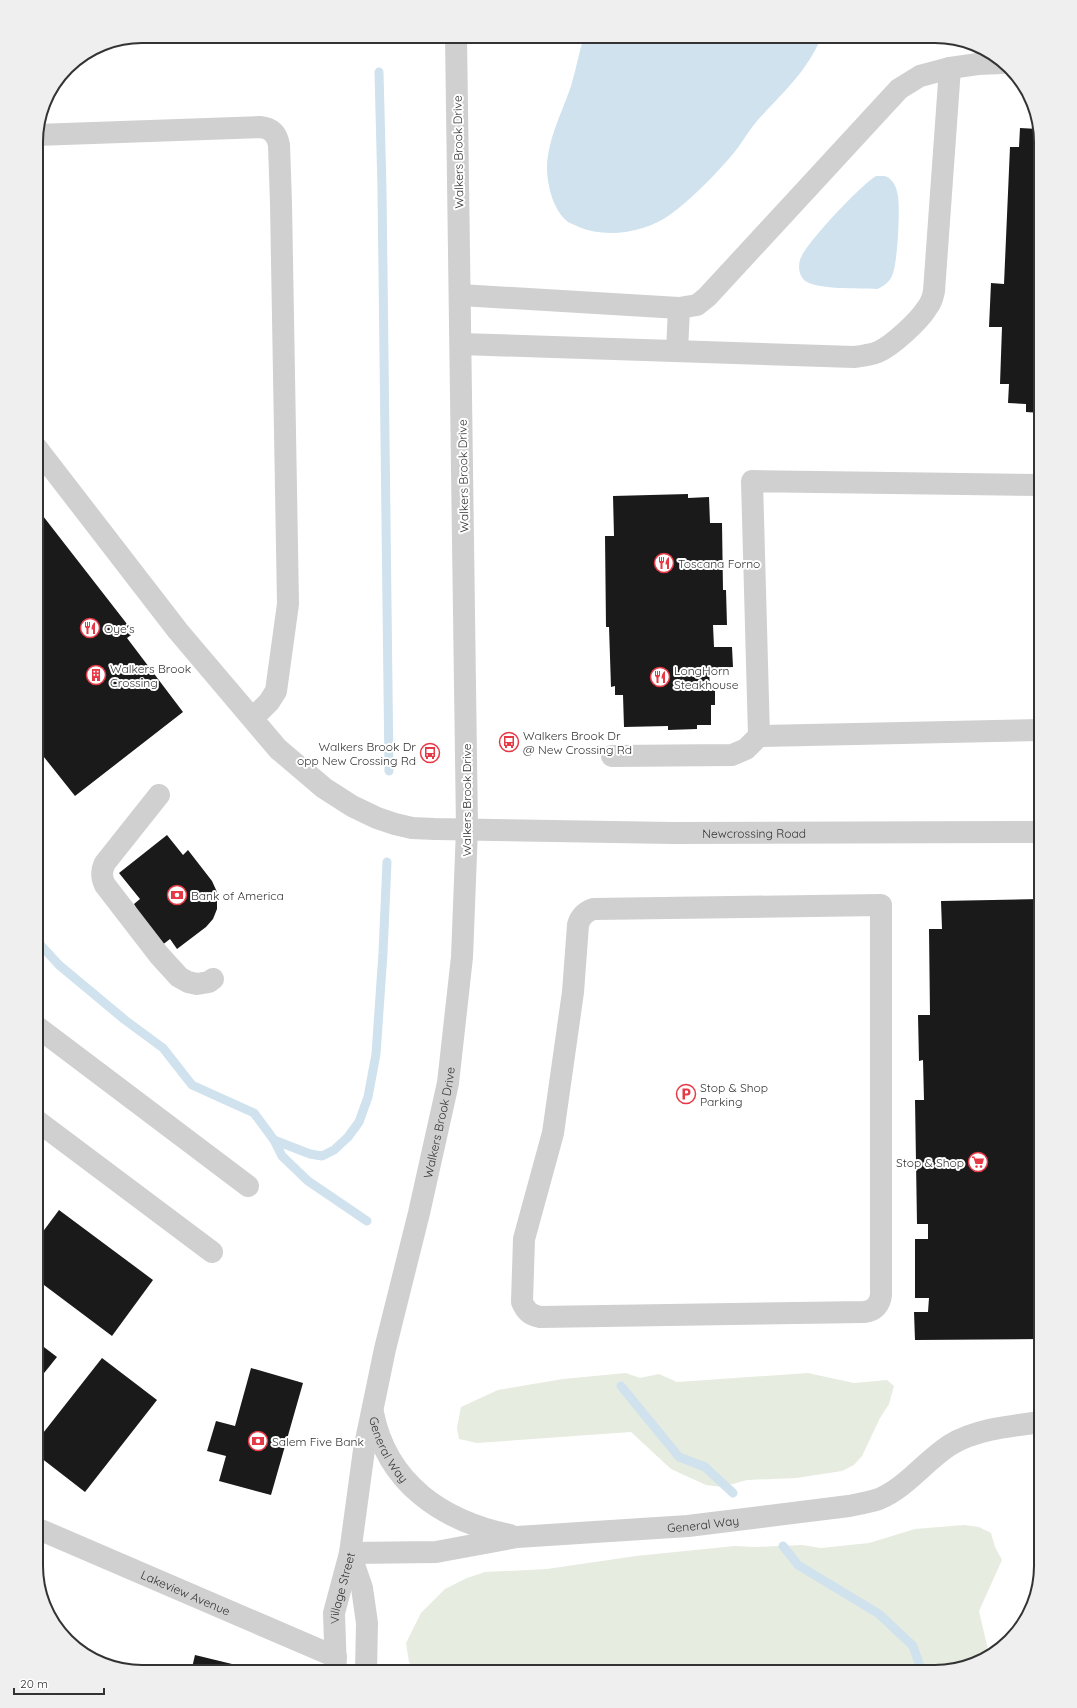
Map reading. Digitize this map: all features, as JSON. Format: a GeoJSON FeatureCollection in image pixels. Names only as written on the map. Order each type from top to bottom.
{"type":"FeatureCollection","features":[{"type":"Feature","properties":{"kind":"street","name":"Walkers Brook Drive"},"geometry":{"type":"LineString","coordinates":[[350,1553],[359,1483],[385,1349],[431,1163],[448,1083],[462,957],[467,829],[456,43]]}},
{"type":"Feature","properties":{"kind":"street"},"geometry":{"type":"LineString","coordinates":[[460,295],[679,308],[697,305],[707,297],[899,89],[920,76],[950,68],[994,63]]}},
{"type":"Feature","properties":{"kind":"street"},"geometry":{"type":"LineString","coordinates":[[461,344],[860,356],[873,354],[885,348],[917,321],[930,304],[935,284],[950,68]]}},
{"type":"Feature","properties":{"kind":"street"},"geometry":{"type":"LineString","coordinates":[[43,135],[260,127],[270,130],[277,138],[279,145],[281,203],[288,604],[276,691],[269,702],[253,718]]}},
{"type":"Feature","properties":{"kind":"street"},"geometry":{"type":"LineString","coordinates":[[677,351],[679,308]]}},
{"type":"Feature","properties":{"kind":"street","name":"Newcrossing Road"},"geometry":{"type":"LineString","coordinates":[[43,456],[178,631],[278,748],[324,788],[352,806],[377,818],[412,828],[672,833],[1034,832]]}},
{"type":"Feature","properties":{"kind":"street"},"geometry":{"type":"LineString","coordinates":[[760,736],[752,481],[1034,485]]}},
{"type":"Feature","properties":{"kind":"street"},"geometry":{"type":"LineString","coordinates":[[612,756],[732,755],[746,749],[760,736],[1034,730]]}},
{"type":"Feature","properties":{"kind":"street"},"geometry":{"type":"LineString","coordinates":[[159,795],[105,863],[102,870],[102,878],[105,885],[159,956],[175,973],[192,983],[200,984],[213,979]]}},
{"type":"Feature","properties":{"kind":"street"},"geometry":{"type":"LineString","coordinates":[[881,905],[881,1295],[878,1304],[874,1309],[864,1312],[537,1316],[528,1311],[522,1302],[524,1239],[553,1133],[573,992],[578,925],[584,914],[590,910],[596,909],[881,905]]}},
{"type":"Feature","properties":{"kind":"street"},"geometry":{"type":"LineString","coordinates":[[43,1031],[248,1186]]}},
{"type":"Feature","properties":{"kind":"street"},"geometry":{"type":"LineString","coordinates":[[43,1125],[212,1252]]}},
{"type":"Feature","properties":{"kind":"street","name":"General Way"},"geometry":{"type":"LineString","coordinates":[[373,1410],[380,1440],[393,1465],[416,1491],[436,1506],[458,1519],[486,1530],[517,1536]]}},
{"type":"Feature","properties":{"kind":"street","name":"General Way"},"geometry":{"type":"LineString","coordinates":[[350,1553],[436,1552],[517,1536],[688,1526],[850,1506],[886,1495],[900,1486],[938,1453],[951,1444],[972,1435],[1034,1428]]}},
{"type":"Feature","properties":{"kind":"street","name":"Lakeview Avenue"},"geometry":{"type":"LineString","coordinates":[[43,1531],[336,1664]]}},
{"type":"Feature","properties":{"kind":"street","name":"Village Street"},"geometry":{"type":"LineString","coordinates":[[336,1664],[334,1613],[350,1553]]}},
{"type":"Feature","properties":{"kind":"street","name":"Village Street"},"geometry":{"type":"LineString","coordinates":[[350,1553],[362,1588],[367,1624],[366,1665]]}},
{"type":"Feature","properties":{"kind":"shaded area"},"geometry":{"type":"Polygon","coordinates":[[[626,1373],[640,1378],[659,1374],[677,1382],[808,1373],[854,1383],[887,1380],[894,1386],[889,1404],[880,1418],[862,1456],[854,1465],[842,1471],[796,1478],[747,1480],[722,1487],[706,1485],[671,1469],[631,1432],[477,1443],[459,1439],[457,1428],[461,1407],[498,1390],[563,1379],[626,1373]]]}},
{"type":"Feature","properties":{"kind":"shaded area"},"geometry":{"type":"Polygon","coordinates":[[[964,1525],[979,1527],[991,1533],[995,1547],[1002,1560],[979,1611],[988,1649],[979,1655],[967,1660],[941,1665],[411,1665],[409,1662],[406,1643],[421,1613],[445,1589],[467,1578],[485,1572],[547,1569],[636,1556],[735,1546],[755,1547],[802,1545],[821,1548],[869,1543],[915,1529],[964,1525]]]}},
{"type":"Feature","properties":{"kind":"water"},"geometry":{"type":"Polygon","coordinates":[[[582,43],[818,43],[801,72],[757,121],[730,157],[700,190],[678,209],[661,220],[639,229],[626,232],[602,233],[590,231],[568,222],[558,211],[552,197],[548,182],[548,156],[556,126],[571,86],[582,43]]]}},
{"type":"Feature","properties":{"kind":"water"},"geometry":{"type":"Polygon","coordinates":[[[876,176],[884,176],[892,181],[896,189],[899,203],[897,251],[890,280],[885,285],[877,289],[827,287],[804,280],[800,273],[799,265],[804,252],[834,216],[858,191],[876,176]]]}},
{"type":"Feature","properties":{"kind":"building"},"geometry":{"type":"Polygon","coordinates":[[[1020,128],[1033,129],[1034,413],[1026,412],[1026,404],[1008,403],[1009,384],[1000,384],[1002,327],[989,327],[991,283],[1004,284],[1010,147],[1019,147],[1020,128]]]}},
{"type":"Feature","properties":{"kind":"building"},"geometry":{"type":"Polygon","coordinates":[[[688,494],[688,498],[709,497],[710,523],[722,523],[723,590],[726,590],[727,625],[713,625],[714,647],[732,647],[733,667],[709,668],[710,690],[715,690],[715,705],[711,705],[711,725],[697,725],[697,729],[668,730],[668,726],[624,727],[623,695],[615,695],[615,686],[611,687],[609,627],[606,627],[605,536],[614,536],[613,496],[688,494]]]}},
{"type":"Feature","properties":{"kind":"building","name":"Walkers Brook Crossing"},"geometry":{"type":"Polygon","coordinates":[[[43,516],[134,633],[127,638],[183,712],[75,796],[43,756],[43,516]]]}},
{"type":"Feature","properties":{"kind":"building","name":"Bank of America"},"geometry":{"type":"Polygon","coordinates":[[[167,835],[183,855],[188,850],[212,881],[217,892],[217,909],[213,919],[206,927],[177,949],[170,939],[157,949],[134,904],[140,899],[119,873],[167,835]]]}},
{"type":"Feature","properties":{"kind":"building","name":"Stop & Shop"},"geometry":{"type":"Polygon","coordinates":[[[1034,899],[1034,1339],[915,1340],[914,1312],[928,1312],[929,1298],[915,1298],[915,1239],[928,1239],[928,1224],[917,1224],[915,1100],[924,1100],[923,1060],[919,1061],[918,1015],[930,1015],[929,929],[942,929],[941,901],[1034,899]]]}},
{"type":"Feature","properties":{"kind":"building"},"geometry":{"type":"Polygon","coordinates":[[[59,1210],[153,1280],[112,1336],[43,1284],[43,1232],[59,1210]]]}},
{"type":"Feature","properties":{"kind":"building"},"geometry":{"type":"Polygon","coordinates":[[[43,1346],[57,1357],[43,1374],[43,1346]]]}},
{"type":"Feature","properties":{"kind":"building"},"geometry":{"type":"Polygon","coordinates":[[[102,1358],[157,1400],[85,1492],[43,1459],[43,1433],[102,1358]]]}},
{"type":"Feature","properties":{"kind":"building","name":"Salem Five Bank"},"geometry":{"type":"Polygon","coordinates":[[[251,1368],[303,1383],[271,1495],[219,1481],[226,1456],[207,1451],[216,1421],[235,1426],[251,1368]]]}},
{"type":"Feature","properties":{"kind":"building"},"geometry":{"type":"Polygon","coordinates":[[[195,1655],[232,1664],[232,1665],[193,1665],[195,1655]]]}},
{"type":"Feature","properties":{"kind":"waterway"},"geometry":{"type":"LineString","coordinates":[[379,72],[382,189],[389,771]]}},
{"type":"Feature","properties":{"kind":"waterway"},"geometry":{"type":"LineString","coordinates":[[43,948],[59,965],[125,1020],[163,1048],[192,1085],[254,1113],[274,1140],[310,1154],[322,1156],[334,1150],[348,1137],[359,1122],[368,1097],[376,1054],[383,953],[387,862]]}},
{"type":"Feature","properties":{"kind":"waterway"},"geometry":{"type":"LineString","coordinates":[[274,1140],[282,1156],[308,1181],[367,1221]]}},
{"type":"Feature","properties":{"kind":"waterway"},"geometry":{"type":"LineString","coordinates":[[621,1386],[679,1457],[705,1467],[733,1493]]}},
{"type":"Feature","properties":{"kind":"waterway"},"geometry":{"type":"LineString","coordinates":[[783,1546],[798,1565],[879,1614],[913,1646],[920,1665]]}},
{"type":"Feature","properties":{"kind":"place","name":"Toscana Forno"},"geometry":{"type":"Point","coordinates":[664,563]}},
{"type":"Feature","properties":{"kind":"place","name":"Oye's"},"geometry":{"type":"Point","coordinates":[90,628]}},
{"type":"Feature","properties":{"kind":"place","name":"Walkers Brook Crossing"},"geometry":{"type":"Point","coordinates":[96,675]}},
{"type":"Feature","properties":{"kind":"place","name":"LongHorn Steakhouse"},"geometry":{"type":"Point","coordinates":[660,677]}},
{"type":"Feature","properties":{"kind":"place","name":"Walkers Brook Dr @ New Crossing Rd"},"geometry":{"type":"Point","coordinates":[509,742]}},
{"type":"Feature","properties":{"kind":"place","name":"Walkers Brook Dr opp New Crossing Rd"},"geometry":{"type":"Point","coordinates":[430,753]}},
{"type":"Feature","properties":{"kind":"place","name":"Bank of America"},"geometry":{"type":"Point","coordinates":[177,895]}},
{"type":"Feature","properties":{"kind":"place","name":"Stop & Shop Parking"},"geometry":{"type":"Point","coordinates":[686,1094]}},
{"type":"Feature","properties":{"kind":"place","name":"Stop & Shop"},"geometry":{"type":"Point","coordinates":[978,1162]}},
{"type":"Feature","properties":{"kind":"place","name":"Salem Five Bank"},"geometry":{"type":"Point","coordinates":[258,1441]}}]}
